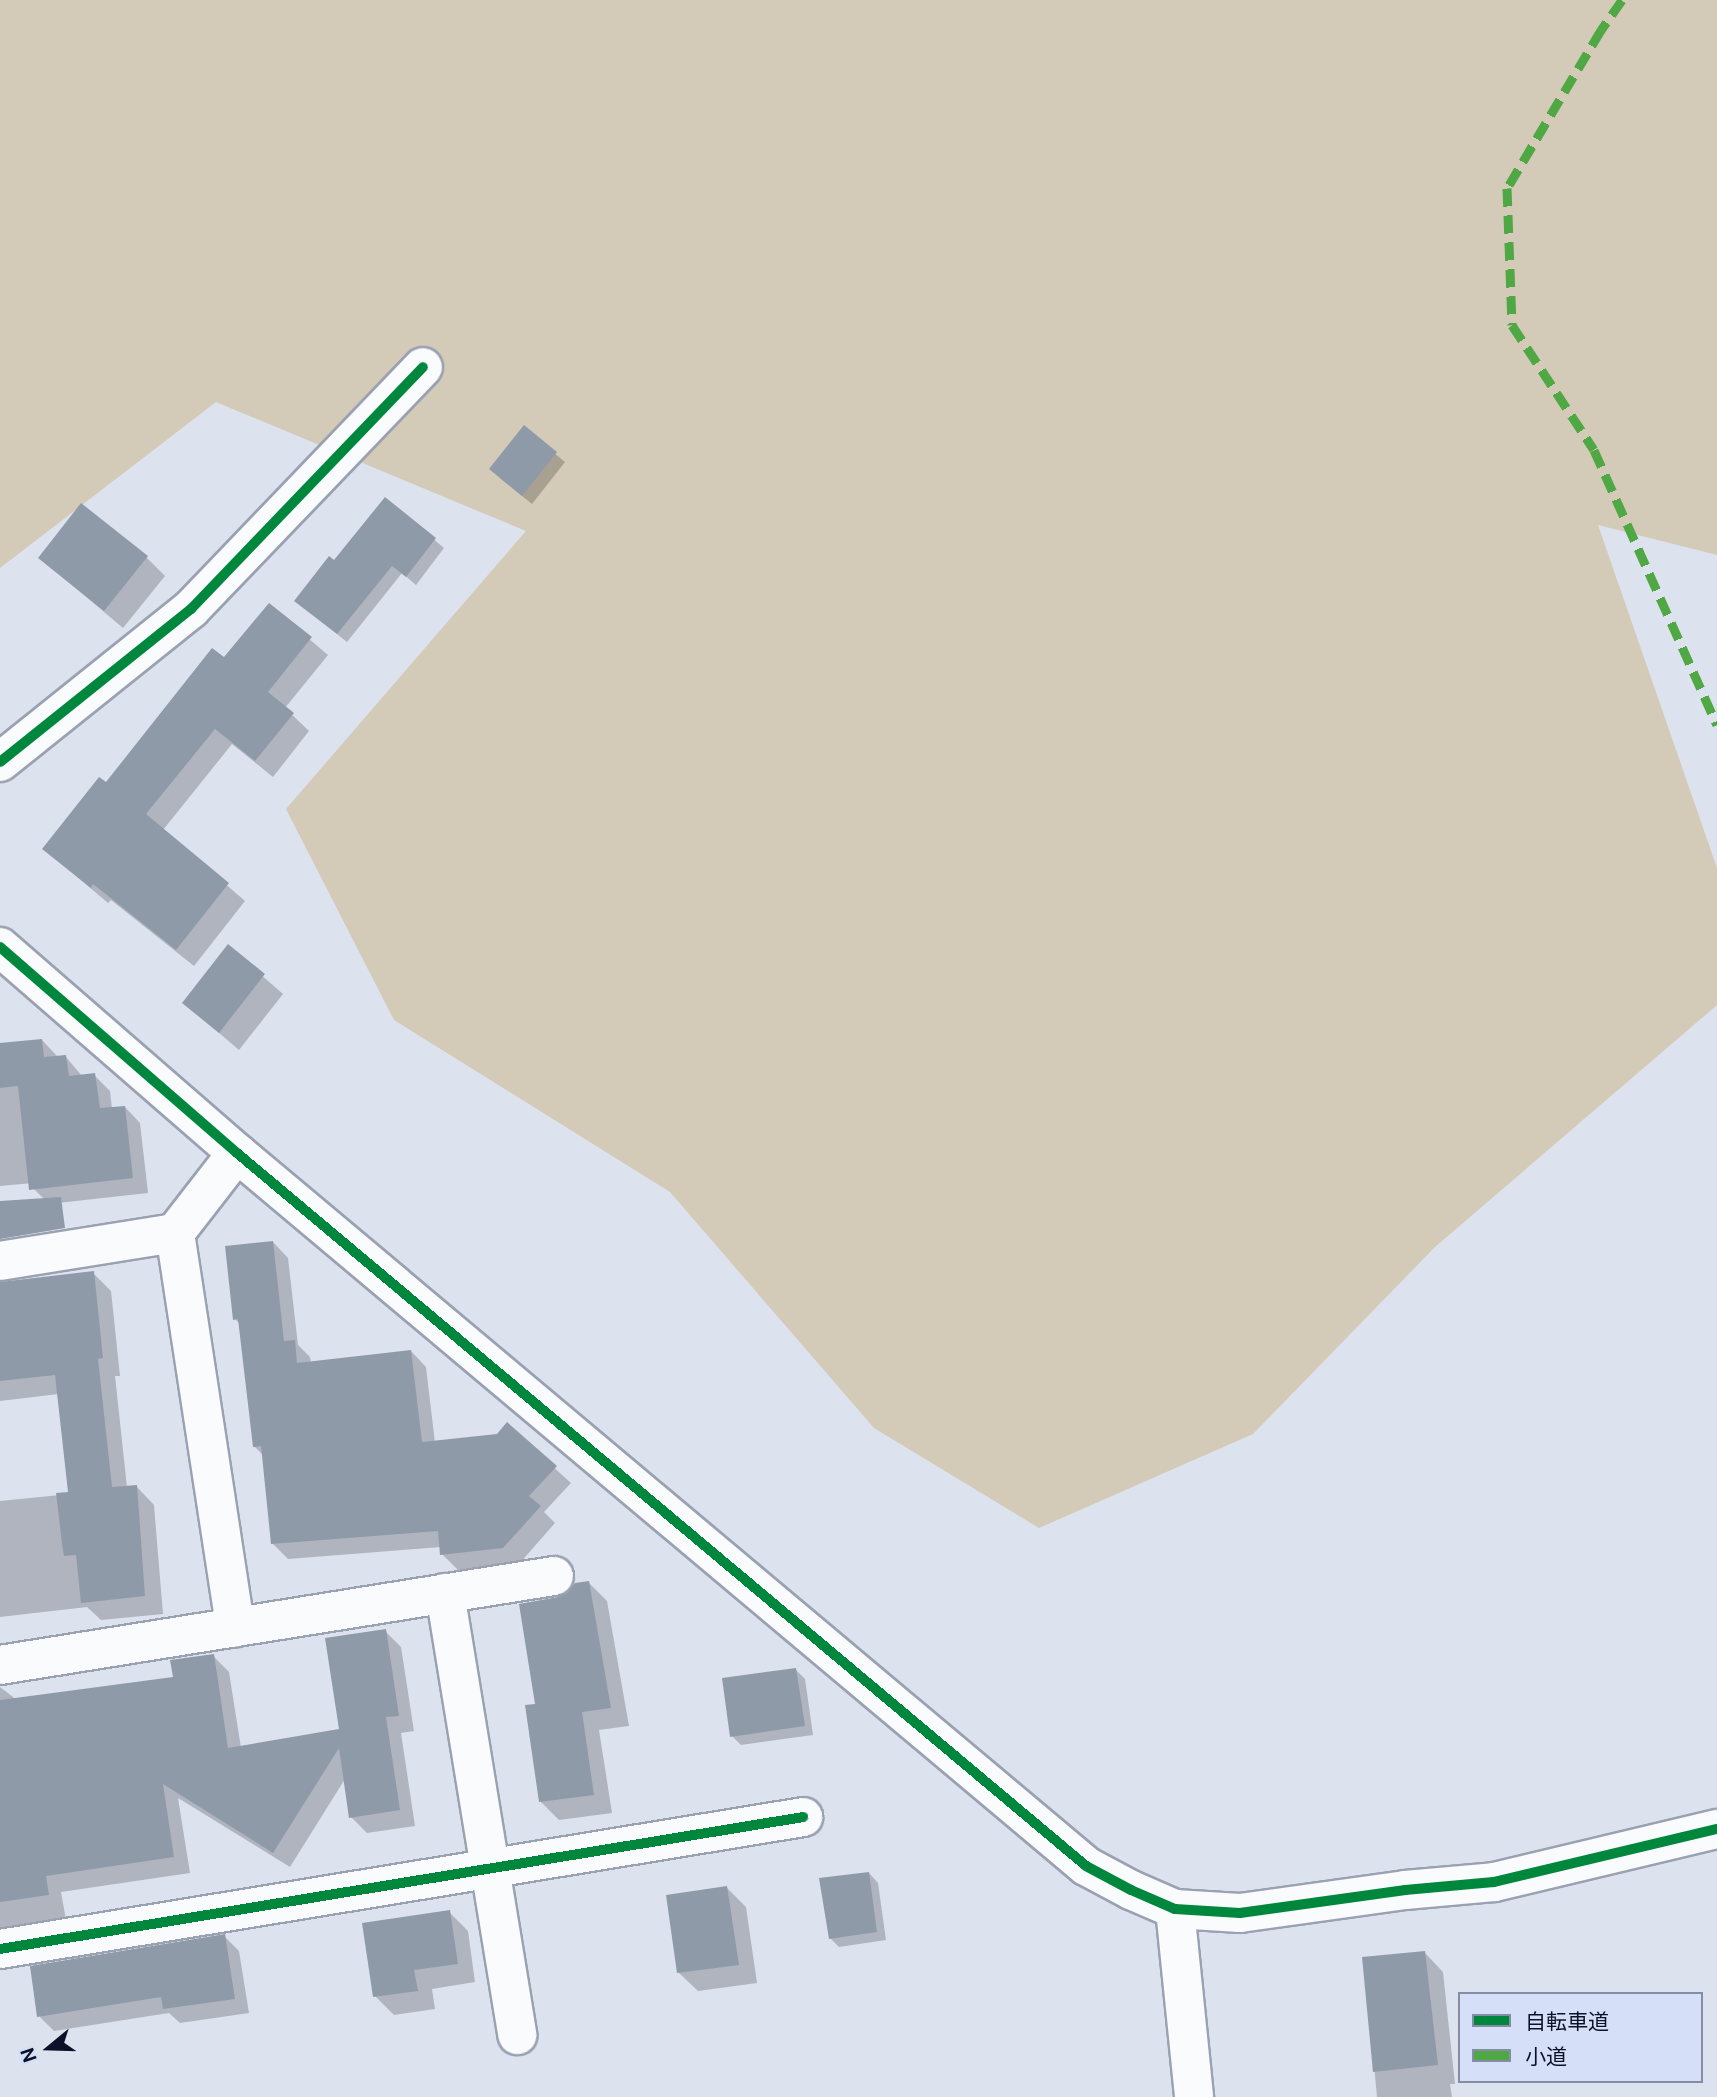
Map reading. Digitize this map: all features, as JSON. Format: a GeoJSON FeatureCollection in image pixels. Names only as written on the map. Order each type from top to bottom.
{"type":"FeatureCollection","features":[{"type":"Feature","properties":{"kind":"street"},"geometry":{"type":"LineString","coordinates":[[0,762],[191,609],[423,367]]}},
{"type":"Feature","properties":{"kind":"street"},"geometry":{"type":"LineString","coordinates":[[0,947],[237,1153],[1086,1866],[1175,1909],[1240,1913],[1405,1890],[1494,1882],[1717,1829]]}},
{"type":"Feature","properties":{"kind":"street"},"geometry":{"type":"LineString","coordinates":[[0,1261],[175,1233],[237,1153]]}},
{"type":"Feature","properties":{"kind":"street"},"geometry":{"type":"LineString","coordinates":[[175,1233],[235,1627]]}},
{"type":"Feature","properties":{"kind":"street"},"geometry":{"type":"LineString","coordinates":[[0,1665],[554,1576]]}},
{"type":"Feature","properties":{"kind":"street"},"geometry":{"type":"LineString","coordinates":[[445,1593],[517,2035]]}},
{"type":"Feature","properties":{"kind":"street"},"geometry":{"type":"LineString","coordinates":[[0,1949],[803,1817]]}},
{"type":"Feature","properties":{"kind":"street"},"geometry":{"type":"LineString","coordinates":[[1175,1909],[1194,2097]]}},
{"type":"Feature","properties":{"kind":"shaded area"},"geometry":{"type":"Polygon","coordinates":[[[0,0],[1717,0],[1717,555],[1598,525],[1717,868],[1717,1005],[1435,1247],[1253,1434],[1039,1528],[874,1428],[670,1192],[394,1020],[286,809],[526,531],[216,402],[0,568],[0,0]]]}},
{"type":"Feature","properties":{"kind":"building"},"geometry":{"type":"Polygon","coordinates":[[[524,425],[557,452],[522,496],[489,469],[524,425]]]}},
{"type":"Feature","properties":{"kind":"building"},"geometry":{"type":"Polygon","coordinates":[[[385,497],[436,538],[406,577],[392,566],[337,634],[294,601],[329,556],[334,560],[385,497]]]}},
{"type":"Feature","properties":{"kind":"building"},"geometry":{"type":"Polygon","coordinates":[[[81,503],[148,556],[104,611],[38,558],[81,503]]]}},
{"type":"Feature","properties":{"kind":"building"},"geometry":{"type":"Polygon","coordinates":[[[269,603],[312,637],[268,692],[294,713],[255,761],[215,729],[146,814],[229,883],[176,950],[93,884],[91,888],[42,849],[99,777],[106,782],[212,648],[224,657],[269,603]]]}},
{"type":"Feature","properties":{"kind":"building"},"geometry":{"type":"Polygon","coordinates":[[[228,944],[265,974],[219,1033],[182,1003],[228,944]]]}},
{"type":"Feature","properties":{"kind":"building"},"geometry":{"type":"Polygon","coordinates":[[[42,1039],[44,1057],[66,1055],[69,1076],[95,1073],[100,1108],[125,1106],[133,1178],[29,1190],[18,1086],[0,1088],[0,1043],[42,1039]]]}},
{"type":"Feature","properties":{"kind":"building"},"geometry":{"type":"Polygon","coordinates":[[[61,1197],[65,1228],[0,1239],[0,1201],[61,1197]]]}},
{"type":"Feature","properties":{"kind":"building"},"geometry":{"type":"Polygon","coordinates":[[[273,1241],[284,1341],[295,1340],[297,1363],[411,1350],[422,1442],[497,1434],[507,1422],[557,1466],[529,1496],[541,1506],[503,1548],[440,1555],[438,1531],[271,1544],[261,1446],[253,1447],[238,1319],[233,1320],[225,1246],[273,1241]]]}},
{"type":"Feature","properties":{"kind":"building"},"geometry":{"type":"Polygon","coordinates":[[[94,1271],[103,1358],[98,1359],[112,1487],[137,1485],[145,1596],[81,1603],[76,1555],[64,1556],[56,1493],[68,1492],[55,1375],[0,1381],[0,1282],[94,1271]]]}},
{"type":"Feature","properties":{"kind":"building"},"geometry":{"type":"Polygon","coordinates":[[[589,1581],[611,1708],[582,1712],[594,1795],[539,1802],[525,1705],[535,1704],[519,1604],[558,1597],[568,1592],[575,1583],[589,1581]]]}},
{"type":"Feature","properties":{"kind":"building"},"geometry":{"type":"Polygon","coordinates":[[[386,1629],[399,1716],[386,1717],[400,1810],[349,1818],[339,1748],[273,1853],[163,1784],[174,1857],[46,1876],[49,1895],[0,1902],[0,1700],[173,1677],[170,1660],[214,1654],[228,1748],[339,1729],[325,1638],[386,1629]]]}},
{"type":"Feature","properties":{"kind":"building"},"geometry":{"type":"Polygon","coordinates":[[[796,1668],[805,1726],[730,1737],[722,1678],[796,1668]]]}},
{"type":"Feature","properties":{"kind":"building"},"geometry":{"type":"Polygon","coordinates":[[[869,1872],[877,1932],[829,1939],[819,1878],[869,1872]]]}},
{"type":"Feature","properties":{"kind":"building"},"geometry":{"type":"Polygon","coordinates":[[[727,1886],[739,1965],[677,1973],[666,1895],[727,1886]]]}},
{"type":"Feature","properties":{"kind":"building"},"geometry":{"type":"Polygon","coordinates":[[[450,1910],[458,1964],[414,1970],[418,1991],[373,1997],[362,1923],[450,1910]]]}},
{"type":"Feature","properties":{"kind":"building"},"geometry":{"type":"Polygon","coordinates":[[[225,1934],[235,1999],[163,2009],[161,1997],[37,2017],[30,1966],[225,1934]]]}},
{"type":"Feature","properties":{"kind":"building"},"geometry":{"type":"Polygon","coordinates":[[[1425,1951],[1438,2065],[1373,2072],[1362,1957],[1425,1951]]]}},
{"type":"Feature","properties":{"kind":"marked path"},"geometry":{"type":"LineString","coordinates":[[1622,0],[1601,30],[1507,188],[1512,325],[1594,450],[1717,725]]}},
{"type":"Feature","properties":{"kind":"cycle path"},"geometry":{"type":"LineString","coordinates":[[0,762],[191,609],[423,367]]}},
{"type":"Feature","properties":{"kind":"cycle path"},"geometry":{"type":"LineString","coordinates":[[0,947],[237,1153],[1086,1866],[1131,1890],[1175,1909],[1240,1913],[1405,1890],[1494,1882],[1717,1829]]}},
{"type":"Feature","properties":{"kind":"cycle path"},"geometry":{"type":"LineString","coordinates":[[0,1949],[803,1817]]}}]}
